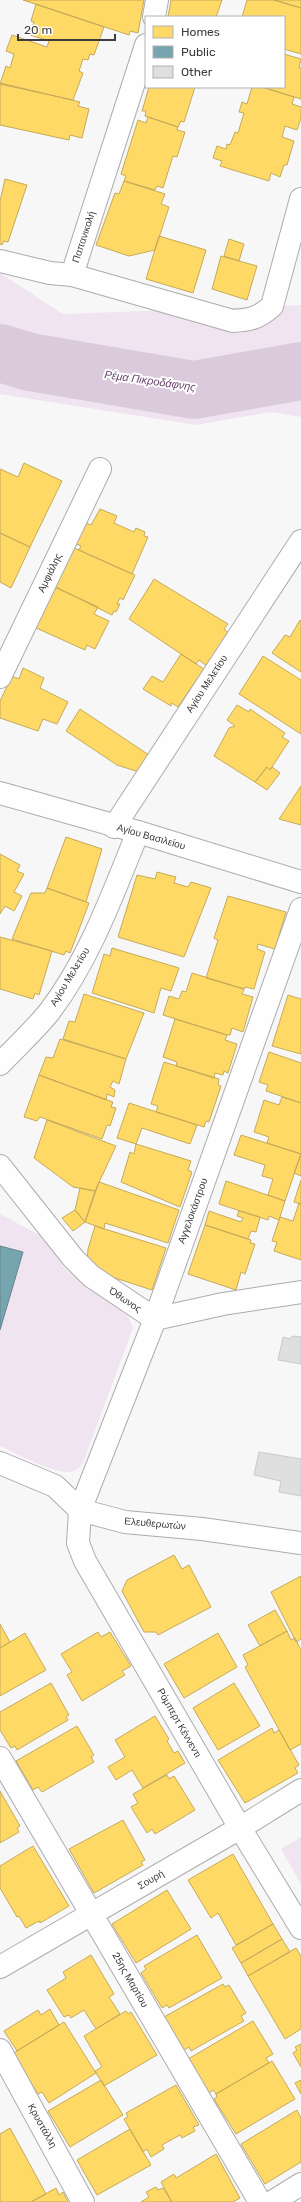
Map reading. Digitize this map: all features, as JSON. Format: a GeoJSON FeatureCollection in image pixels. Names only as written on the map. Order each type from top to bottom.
{"type":"FeatureCollection","features":[{"type":"Feature","properties":{"kind":"street"},"geometry":{"type":"LineString","coordinates":[[154,16],[157,0]]}},
{"type":"Feature","properties":{"kind":"street","name":"Παπανικολή"},"geometry":{"type":"LineString","coordinates":[[145,48],[72,275],[233,321],[247,320],[261,316],[272,306],[294,246]]}},
{"type":"Feature","properties":{"kind":"street"},"geometry":{"type":"LineString","coordinates":[[294,246],[301,199]]}},
{"type":"Feature","properties":{"kind":"street"},"geometry":{"type":"LineString","coordinates":[[0,261],[50,273],[72,275]]}},
{"type":"Feature","properties":{"kind":"street","name":"Αμφιάλης"},"geometry":{"type":"LineString","coordinates":[[0,677],[100,469]]}},
{"type":"Feature","properties":{"kind":"street","name":"Αγίου Μελετίου"},"geometry":{"type":"LineString","coordinates":[[114,827],[301,542]]}},
{"type":"Feature","properties":{"kind":"street","name":"Αγίου Βασιλείου"},"geometry":{"type":"LineString","coordinates":[[0,793],[114,827],[138,832],[301,882]]}},
{"type":"Feature","properties":{"kind":"street","name":"Αγίου Μελετίου"},"geometry":{"type":"LineString","coordinates":[[0,1064],[50,1011],[71,979],[101,920],[138,832]]}},
{"type":"Feature","properties":{"kind":"street","name":"Αγγελοκάστρου"},"geometry":{"type":"LineString","coordinates":[[80,1510],[155,1319],[301,909]]}},
{"type":"Feature","properties":{"kind":"street","name":"Όθωνος"},"geometry":{"type":"LineString","coordinates":[[0,1166],[73,1258],[91,1276],[155,1319]]}},
{"type":"Feature","properties":{"kind":"street"},"geometry":{"type":"LineString","coordinates":[[155,1319],[223,1304],[301,1292]]}},
{"type":"Feature","properties":{"kind":"street","name":"Ελευθερωτών"},"geometry":{"type":"LineString","coordinates":[[0,1463],[55,1486],[80,1510],[125,1522],[202,1528],[301,1543]]}},
{"type":"Feature","properties":{"kind":"street","name":"Ρόμπερτ Κέννεντι"},"geometry":{"type":"LineString","coordinates":[[80,1510],[78,1543],[85,1561],[240,1828],[301,1928]]}},
{"type":"Feature","properties":{"kind":"street","name":"25ης Μαρτίου"},"geometry":{"type":"LineString","coordinates":[[0,1758],[260,2202]]}},
{"type":"Feature","properties":{"kind":"street","name":"Σουρή"},"geometry":{"type":"LineString","coordinates":[[0,1968],[240,1828],[301,1790]]}},
{"type":"Feature","properties":{"kind":"street","name":"Κρυστάλλη"},"geometry":{"type":"LineString","coordinates":[[0,2050],[83,2202]]}},
{"type":"Feature","properties":{"kind":"street"},"geometry":{"type":"LineString","coordinates":[[272,2202],[301,2184]]}},
{"type":"Feature","properties":{"kind":"shaded area"},"geometry":{"type":"Polygon","coordinates":[[[0,273],[63,314],[301,305],[301,417],[270,412],[196,425],[0,394],[0,273]]]}},
{"type":"Feature","properties":{"kind":"shaded area"},"geometry":{"type":"Polygon","coordinates":[[[0,1214],[45,1238],[65,1269],[128,1316],[133,1328],[83,1463],[74,1471],[58,1471],[48,1468],[0,1446],[0,1214]]]}},
{"type":"Feature","properties":{"kind":"shaded area"},"geometry":{"type":"Polygon","coordinates":[[[301,1837],[301,1884],[281,1849],[301,1837]]]}},
{"type":"Feature","properties":{"kind":"building: Homes"},"geometry":{"type":"Polygon","coordinates":[[[23,0],[144,0],[138,33],[130,31],[129,35],[23,0]]]}},
{"type":"Feature","properties":{"kind":"building: Homes"},"geometry":{"type":"Polygon","coordinates":[[[171,0],[222,0],[216,16],[168,16],[171,0]]]}},
{"type":"Feature","properties":{"kind":"building: Homes"},"geometry":{"type":"Polygon","coordinates":[[[247,0],[274,0],[301,8],[301,54],[285,49],[285,16],[242,16],[247,0]]]}},
{"type":"Feature","properties":{"kind":"building: Homes"},"geometry":{"type":"Polygon","coordinates":[[[274,0],[301,0],[301,8],[274,0]]]}},
{"type":"Feature","properties":{"kind":"building: Homes"},"geometry":{"type":"Polygon","coordinates":[[[36,4],[104,27],[94,55],[90,54],[88,60],[83,59],[79,71],[83,73],[73,100],[0,84],[6,66],[10,68],[14,54],[6,51],[12,35],[47,47],[49,41],[30,35],[34,22],[31,21],[36,4]]]}},
{"type":"Feature","properties":{"kind":"building: Homes"},"geometry":{"type":"Polygon","coordinates":[[[285,54],[301,59],[299,68],[301,68],[301,99],[265,88],[285,88],[285,54]]]}},
{"type":"Feature","properties":{"kind":"building: Homes"},"geometry":{"type":"Polygon","coordinates":[[[0,83],[80,102],[78,106],[89,109],[82,138],[70,135],[69,140],[0,125],[0,83]]]}},
{"type":"Feature","properties":{"kind":"building: Homes"},"geometry":{"type":"Polygon","coordinates":[[[149,88],[195,88],[184,122],[181,121],[178,127],[145,116],[146,111],[142,111],[149,88]]]}},
{"type":"Feature","properties":{"kind":"building: Homes"},"geometry":{"type":"Polygon","coordinates":[[[252,88],[265,88],[294,97],[292,104],[301,107],[301,118],[297,130],[285,126],[282,137],[294,141],[287,165],[284,165],[280,177],[271,173],[269,181],[220,166],[222,161],[213,158],[217,146],[226,149],[227,144],[230,145],[235,132],[238,133],[244,113],[239,112],[242,102],[247,104],[252,88]]]}},
{"type":"Feature","properties":{"kind":"building: Homes"},"geometry":{"type":"Polygon","coordinates":[[[148,117],[178,127],[177,130],[185,132],[177,157],[173,156],[163,188],[157,186],[155,190],[124,181],[126,176],[121,174],[138,120],[146,123],[148,117]]]}},
{"type":"Feature","properties":{"kind":"building: Homes"},"geometry":{"type":"Polygon","coordinates":[[[5,179],[27,185],[8,242],[4,241],[2,245],[0,244],[0,201],[5,179]]]}},
{"type":"Feature","properties":{"kind":"building: Homes"},"geometry":{"type":"Polygon","coordinates":[[[124,181],[165,194],[161,204],[169,207],[155,250],[129,256],[96,245],[115,193],[119,194],[124,181]]]}},
{"type":"Feature","properties":{"kind":"building: Homes"},"geometry":{"type":"Polygon","coordinates":[[[159,236],[206,250],[193,293],[146,279],[159,236]]]}},
{"type":"Feature","properties":{"kind":"building: Homes"},"geometry":{"type":"Polygon","coordinates":[[[229,239],[244,244],[239,261],[224,256],[229,239]]]}},
{"type":"Feature","properties":{"kind":"building: Homes"},"geometry":{"type":"Polygon","coordinates":[[[221,256],[257,266],[247,300],[212,289],[221,256]]]}},
{"type":"Feature","properties":{"kind":"building: Homes"},"geometry":{"type":"Polygon","coordinates":[[[24,463],[62,481],[30,547],[0,533],[0,469],[18,477],[24,463]]]}},
{"type":"Feature","properties":{"kind":"building: Homes"},"geometry":{"type":"Polygon","coordinates":[[[100,509],[117,516],[114,523],[134,532],[136,528],[145,532],[144,536],[148,537],[132,574],[79,550],[81,546],[74,543],[83,522],[91,525],[100,509]]]}},
{"type":"Feature","properties":{"kind":"building: Homes"},"geometry":{"type":"Polygon","coordinates":[[[0,533],[30,547],[11,588],[0,582],[0,533]]]}},
{"type":"Feature","properties":{"kind":"building: Homes"},"geometry":{"type":"Polygon","coordinates":[[[72,547],[135,575],[123,600],[120,598],[117,604],[120,604],[116,612],[114,611],[112,615],[54,586],[72,547]]]}},
{"type":"Feature","properties":{"kind":"building: Homes"},"geometry":{"type":"Polygon","coordinates":[[[154,579],[228,624],[224,629],[230,634],[208,667],[199,660],[196,664],[129,619],[154,579]]]}},
{"type":"Feature","properties":{"kind":"building: Homes"},"geometry":{"type":"Polygon","coordinates":[[[50,585],[98,607],[94,614],[109,621],[95,649],[87,645],[85,650],[34,627],[50,585]]]}},
{"type":"Feature","properties":{"kind":"building: Homes"},"geometry":{"type":"Polygon","coordinates":[[[300,620],[301,672],[272,653],[285,635],[290,637],[300,620]]]}},
{"type":"Feature","properties":{"kind":"building: Homes"},"geometry":{"type":"Polygon","coordinates":[[[181,654],[204,669],[178,707],[172,703],[171,706],[143,689],[152,676],[163,682],[181,654]]]}},
{"type":"Feature","properties":{"kind":"building: Homes"},"geometry":{"type":"Polygon","coordinates":[[[263,656],[301,680],[301,734],[239,694],[263,656]]]}},
{"type":"Feature","properties":{"kind":"building: Homes"},"geometry":{"type":"Polygon","coordinates":[[[23,668],[44,678],[40,688],[68,702],[57,724],[43,719],[38,731],[0,718],[0,701],[12,676],[19,679],[23,668]]]}},
{"type":"Feature","properties":{"kind":"building: Homes"},"geometry":{"type":"Polygon","coordinates":[[[237,705],[249,712],[250,709],[285,733],[282,737],[289,741],[270,770],[267,767],[255,782],[214,756],[229,728],[235,726],[227,720],[237,705]]]}},
{"type":"Feature","properties":{"kind":"building: Homes"},"geometry":{"type":"Polygon","coordinates":[[[80,709],[149,755],[139,772],[117,765],[66,731],[80,709]]]}},
{"type":"Feature","properties":{"kind":"building: Homes"},"geometry":{"type":"Polygon","coordinates":[[[267,767],[270,770],[272,767],[280,773],[267,790],[255,782],[267,767]]]}},
{"type":"Feature","properties":{"kind":"building: Homes"},"geometry":{"type":"Polygon","coordinates":[[[301,786],[301,825],[279,819],[301,786]]]}},
{"type":"Feature","properties":{"kind":"building: Homes"},"geometry":{"type":"Polygon","coordinates":[[[66,837],[102,849],[86,902],[47,888],[66,837]]]}},
{"type":"Feature","properties":{"kind":"building: Homes"},"geometry":{"type":"Polygon","coordinates":[[[0,854],[20,865],[17,871],[24,874],[14,892],[22,896],[14,911],[5,906],[0,914],[0,854]]]}},
{"type":"Feature","properties":{"kind":"building: Homes"},"geometry":{"type":"Polygon","coordinates":[[[157,872],[176,877],[174,883],[188,887],[191,882],[211,888],[184,957],[118,937],[137,875],[155,879],[157,872]]]}},
{"type":"Feature","properties":{"kind":"building: Homes"},"geometry":{"type":"Polygon","coordinates":[[[47,888],[89,903],[70,953],[66,951],[64,955],[12,939],[31,893],[45,893],[47,888]]]}},
{"type":"Feature","properties":{"kind":"building: Homes"},"geometry":{"type":"Polygon","coordinates":[[[228,896],[286,912],[275,949],[258,944],[257,949],[265,952],[254,989],[245,987],[244,989],[206,978],[218,940],[214,938],[228,896]]]}},
{"type":"Feature","properties":{"kind":"building: Homes"},"geometry":{"type":"Polygon","coordinates":[[[0,937],[52,951],[39,995],[35,993],[33,999],[0,989],[0,937]]]}},
{"type":"Feature","properties":{"kind":"building: Homes"},"geometry":{"type":"Polygon","coordinates":[[[112,948],[179,968],[171,991],[161,988],[154,1013],[92,993],[104,954],[110,956],[112,948]]]}},
{"type":"Feature","properties":{"kind":"building: Homes"},"geometry":{"type":"Polygon","coordinates":[[[192,973],[244,989],[242,994],[253,997],[243,1032],[232,1028],[230,1035],[227,1035],[163,1015],[169,996],[179,999],[182,991],[186,992],[192,973]]]}},
{"type":"Feature","properties":{"kind":"building: Homes"},"geometry":{"type":"Polygon","coordinates":[[[84,994],[144,1013],[126,1059],[63,1039],[69,1021],[75,1022],[84,994]]]}},
{"type":"Feature","properties":{"kind":"building: Homes"},"geometry":{"type":"Polygon","coordinates":[[[288,995],[301,999],[301,1054],[272,1046],[288,995]]]}},
{"type":"Feature","properties":{"kind":"building: Homes"},"geometry":{"type":"Polygon","coordinates":[[[175,1019],[227,1035],[225,1040],[237,1044],[228,1073],[224,1071],[223,1075],[215,1073],[214,1078],[176,1066],[177,1062],[163,1057],[175,1019]]]}},
{"type":"Feature","properties":{"kind":"building: Homes"},"geometry":{"type":"Polygon","coordinates":[[[60,1039],[126,1059],[119,1084],[113,1081],[110,1087],[115,1090],[114,1097],[107,1094],[106,1100],[39,1075],[46,1057],[53,1058],[60,1039]]]}},
{"type":"Feature","properties":{"kind":"building: Homes"},"geometry":{"type":"Polygon","coordinates":[[[269,1052],[301,1063],[301,1103],[266,1091],[268,1085],[259,1082],[269,1052]]]}},
{"type":"Feature","properties":{"kind":"building: Homes"},"geometry":{"type":"Polygon","coordinates":[[[164,1062],[219,1079],[218,1085],[221,1086],[209,1122],[206,1121],[204,1127],[156,1112],[158,1106],[151,1104],[164,1062]]]}},
{"type":"Feature","properties":{"kind":"building: Homes"},"geometry":{"type":"Polygon","coordinates":[[[39,1075],[113,1102],[111,1107],[116,1108],[110,1126],[107,1125],[102,1139],[40,1117],[37,1121],[24,1117],[39,1075]]]}},
{"type":"Feature","properties":{"kind":"building: Homes"},"geometry":{"type":"Polygon","coordinates":[[[282,1097],[301,1103],[301,1154],[267,1143],[269,1137],[254,1132],[264,1100],[279,1105],[282,1097]]]}},
{"type":"Feature","properties":{"kind":"building: Homes"},"geometry":{"type":"Polygon","coordinates":[[[129,1103],[197,1125],[190,1144],[142,1128],[136,1144],[117,1138],[129,1103]]]}},
{"type":"Feature","properties":{"kind":"building: Homes"},"geometry":{"type":"Polygon","coordinates":[[[47,1120],[116,1146],[95,1191],[73,1187],[34,1158],[47,1120]]]}},
{"type":"Feature","properties":{"kind":"building: Homes"},"geometry":{"type":"Polygon","coordinates":[[[241,1135],[301,1154],[285,1201],[268,1195],[273,1179],[262,1176],[265,1165],[234,1155],[241,1135]]]}},
{"type":"Feature","properties":{"kind":"building: Homes"},"geometry":{"type":"Polygon","coordinates":[[[136,1144],[191,1161],[188,1170],[192,1172],[180,1207],[121,1182],[130,1152],[134,1154],[136,1144]]]}},
{"type":"Feature","properties":{"kind":"building: Homes"},"geometry":{"type":"Polygon","coordinates":[[[301,1154],[301,1176],[294,1173],[301,1154]]]}},
{"type":"Feature","properties":{"kind":"building: Homes"},"geometry":{"type":"Polygon","coordinates":[[[301,1180],[301,1204],[294,1202],[301,1180]]]}},
{"type":"Feature","properties":{"kind":"building: Homes"},"geometry":{"type":"Polygon","coordinates":[[[226,1181],[285,1201],[279,1220],[269,1216],[268,1220],[219,1204],[226,1181]]]}},
{"type":"Feature","properties":{"kind":"building: Homes"},"geometry":{"type":"Polygon","coordinates":[[[99,1182],[179,1210],[168,1243],[105,1223],[104,1229],[85,1222],[99,1182]]]}},
{"type":"Feature","properties":{"kind":"building: Homes"},"geometry":{"type":"Polygon","coordinates":[[[80,1188],[95,1191],[85,1222],[75,1210],[80,1188]]]}},
{"type":"Feature","properties":{"kind":"building: Homes"},"geometry":{"type":"Polygon","coordinates":[[[299,1203],[301,1204],[301,1260],[274,1251],[277,1242],[272,1241],[280,1217],[293,1221],[299,1203]]]}},
{"type":"Feature","properties":{"kind":"building: Homes"},"geometry":{"type":"Polygon","coordinates":[[[75,1210],[85,1222],[73,1231],[62,1218],[75,1210]]]}},
{"type":"Feature","properties":{"kind":"building: Homes"},"geometry":{"type":"Polygon","coordinates":[[[209,1211],[241,1222],[243,1218],[237,1216],[239,1211],[260,1217],[256,1232],[251,1231],[248,1239],[205,1225],[209,1211]]]}},
{"type":"Feature","properties":{"kind":"building: Homes"},"geometry":{"type":"Polygon","coordinates":[[[205,1225],[251,1240],[250,1243],[255,1244],[245,1274],[241,1272],[236,1290],[188,1274],[205,1225]]]}},
{"type":"Feature","properties":{"kind":"building: Homes"},"geometry":{"type":"Polygon","coordinates":[[[95,1226],[166,1248],[152,1290],[106,1275],[87,1264],[88,1249],[95,1226]]]}},
{"type":"Feature","properties":{"kind":"building: Homes"},"geometry":{"type":"Polygon","coordinates":[[[174,1555],[182,1569],[189,1565],[211,1607],[158,1635],[156,1632],[144,1632],[122,1591],[127,1580],[174,1555]]]}},
{"type":"Feature","properties":{"kind":"building: Homes"},"geometry":{"type":"Polygon","coordinates":[[[301,1576],[301,1639],[296,1642],[271,1592],[301,1576]]]}},
{"type":"Feature","properties":{"kind":"building: Homes"},"geometry":{"type":"Polygon","coordinates":[[[275,1610],[287,1631],[260,1646],[248,1625],[275,1610]]]}},
{"type":"Feature","properties":{"kind":"building: Homes"},"geometry":{"type":"Polygon","coordinates":[[[0,1624],[10,1642],[0,1648],[0,1624]]]}},
{"type":"Feature","properties":{"kind":"building: Homes"},"geometry":{"type":"Polygon","coordinates":[[[287,1631],[291,1640],[295,1638],[301,1650],[301,1744],[290,1750],[245,1667],[248,1665],[243,1655],[287,1631]]]}},
{"type":"Feature","properties":{"kind":"building: Homes"},"geometry":{"type":"Polygon","coordinates":[[[98,1632],[101,1637],[110,1632],[131,1666],[122,1671],[125,1675],[82,1701],[67,1675],[72,1672],[61,1654],[98,1632]]]}},
{"type":"Feature","properties":{"kind":"building: Homes"},"geometry":{"type":"Polygon","coordinates":[[[25,1633],[46,1670],[0,1696],[0,1648],[25,1633]]]}},
{"type":"Feature","properties":{"kind":"building: Homes"},"geometry":{"type":"Polygon","coordinates":[[[218,1633],[237,1667],[184,1698],[164,1664],[218,1633]]]}},
{"type":"Feature","properties":{"kind":"building: Homes"},"geometry":{"type":"Polygon","coordinates":[[[51,1683],[69,1715],[66,1717],[68,1720],[17,1750],[15,1746],[11,1748],[0,1730],[0,1712],[51,1683]]]}},
{"type":"Feature","properties":{"kind":"building: Homes"},"geometry":{"type":"Polygon","coordinates":[[[234,1683],[260,1726],[218,1750],[193,1708],[234,1683]]]}},
{"type":"Feature","properties":{"kind":"building: Homes"},"geometry":{"type":"Polygon","coordinates":[[[155,1716],[169,1739],[167,1741],[174,1753],[178,1751],[185,1763],[143,1788],[132,1770],[116,1780],[108,1767],[125,1757],[115,1740],[155,1716]]]}},
{"type":"Feature","properties":{"kind":"building: Homes"},"geometry":{"type":"Polygon","coordinates":[[[77,1726],[94,1755],[91,1757],[94,1762],[42,1792],[38,1787],[33,1790],[16,1761],[77,1726]]]}},
{"type":"Feature","properties":{"kind":"building: Homes"},"geometry":{"type":"Polygon","coordinates":[[[272,1728],[274,1733],[279,1730],[299,1765],[295,1768],[298,1773],[245,1803],[218,1760],[272,1728]]]}},
{"type":"Feature","properties":{"kind":"building: Homes"},"geometry":{"type":"Polygon","coordinates":[[[167,1775],[169,1779],[174,1776],[195,1810],[155,1834],[152,1829],[147,1833],[131,1807],[138,1803],[133,1794],[167,1775]]]}},
{"type":"Feature","properties":{"kind":"building: Homes"},"geometry":{"type":"Polygon","coordinates":[[[0,1791],[20,1826],[17,1828],[19,1832],[0,1843],[0,1791]]]}},
{"type":"Feature","properties":{"kind":"building: Homes"},"geometry":{"type":"Polygon","coordinates":[[[123,1820],[145,1860],[141,1862],[143,1865],[94,1893],[69,1849],[123,1820]]]}},
{"type":"Feature","properties":{"kind":"building: Homes"},"geometry":{"type":"Polygon","coordinates":[[[33,1846],[69,1906],[40,1923],[39,1921],[26,1928],[19,1916],[17,1917],[0,1888],[0,1866],[33,1846]]]}},
{"type":"Feature","properties":{"kind":"building: Homes"},"geometry":{"type":"Polygon","coordinates":[[[233,1854],[273,1924],[236,1945],[218,1913],[211,1918],[188,1880],[233,1854]]]}},
{"type":"Feature","properties":{"kind":"building: Homes"},"geometry":{"type":"Polygon","coordinates":[[[167,1890],[191,1929],[136,1963],[112,1924],[167,1890]]]}},
{"type":"Feature","properties":{"kind":"building: Homes"},"geometry":{"type":"Polygon","coordinates":[[[273,1924],[282,1939],[241,1963],[232,1948],[273,1924]]]}},
{"type":"Feature","properties":{"kind":"building: Homes"},"geometry":{"type":"Polygon","coordinates":[[[197,1935],[222,1978],[169,2008],[167,2005],[162,2008],[141,1973],[146,1969],[144,1966],[197,1935]]]}},
{"type":"Feature","properties":{"kind":"building: Homes"},"geometry":{"type":"Polygon","coordinates":[[[282,1939],[290,1952],[248,1976],[241,1963],[282,1939]]]}},
{"type":"Feature","properties":{"kind":"building: Homes"},"geometry":{"type":"Polygon","coordinates":[[[296,1948],[301,1956],[301,2029],[285,2039],[248,1976],[296,1948]]]}},
{"type":"Feature","properties":{"kind":"building: Homes"},"geometry":{"type":"Polygon","coordinates":[[[91,1955],[114,1994],[109,1997],[120,2014],[96,2029],[84,2010],[71,2018],[69,2015],[64,2017],[47,1990],[66,1978],[63,1972],[91,1955]]]}},
{"type":"Feature","properties":{"kind":"building: Homes"},"geometry":{"type":"Polygon","coordinates":[[[223,1984],[225,1987],[229,1985],[246,2013],[241,2016],[244,2021],[191,2051],[189,2047],[184,2050],[164,2017],[223,1984]]]}},
{"type":"Feature","properties":{"kind":"building: Homes"},"geometry":{"type":"Polygon","coordinates":[[[50,2009],[59,2025],[17,2051],[4,2031],[38,2010],[41,2015],[50,2009]]]}},
{"type":"Feature","properties":{"kind":"building: Homes"},"geometry":{"type":"Polygon","coordinates":[[[126,2011],[128,2014],[131,2012],[157,2055],[104,2086],[95,2071],[102,2067],[84,2036],[126,2011]]]}},
{"type":"Feature","properties":{"kind":"building: Homes"},"geometry":{"type":"Polygon","coordinates":[[[253,2021],[273,2054],[266,2058],[269,2063],[216,2094],[213,2090],[209,2093],[188,2059],[253,2021]]]}},
{"type":"Feature","properties":{"kind":"building: Homes"},"geometry":{"type":"Polygon","coordinates":[[[64,2022],[96,2073],[49,2103],[42,2092],[38,2094],[12,2054],[64,2022]]]}},
{"type":"Feature","properties":{"kind":"building: Homes"},"geometry":{"type":"Polygon","coordinates":[[[301,2044],[301,2067],[293,2053],[297,2050],[295,2047],[301,2044]]]}},
{"type":"Feature","properties":{"kind":"building: Homes"},"geometry":{"type":"Polygon","coordinates":[[[272,2061],[295,2099],[236,2134],[214,2099],[217,2097],[216,2094],[272,2061]]]}},
{"type":"Feature","properties":{"kind":"building: Homes"},"geometry":{"type":"Polygon","coordinates":[[[101,2080],[123,2115],[70,2147],[48,2111],[101,2080]]]}},
{"type":"Feature","properties":{"kind":"building: Homes"},"geometry":{"type":"Polygon","coordinates":[[[301,2080],[301,2094],[295,2083],[301,2080]]]}},
{"type":"Feature","properties":{"kind":"building: Homes"},"geometry":{"type":"Polygon","coordinates":[[[176,2085],[199,2125],[193,2127],[195,2131],[182,2138],[180,2135],[162,2145],[164,2149],[151,2157],[147,2149],[143,2152],[124,2119],[128,2117],[126,2113],[176,2085]]]}},
{"type":"Feature","properties":{"kind":"building: Homes"},"geometry":{"type":"Polygon","coordinates":[[[297,2110],[301,2118],[301,2162],[265,2184],[241,2144],[297,2110]]]}},
{"type":"Feature","properties":{"kind":"building: Homes"},"geometry":{"type":"Polygon","coordinates":[[[10,2128],[46,2194],[31,2202],[0,2202],[0,2134],[10,2128]]]}},
{"type":"Feature","properties":{"kind":"building: Homes"},"geometry":{"type":"Polygon","coordinates":[[[130,2129],[151,2165],[97,2195],[77,2160],[130,2129]]]}},
{"type":"Feature","properties":{"kind":"building: Homes"},"geometry":{"type":"Polygon","coordinates":[[[216,2154],[240,2198],[233,2202],[172,2202],[161,2182],[174,2174],[176,2178],[216,2154]]]}},
{"type":"Feature","properties":{"kind":"building: Homes"},"geometry":{"type":"Polygon","coordinates":[[[156,2187],[158,2190],[163,2188],[172,2202],[141,2202],[149,2197],[146,2192],[156,2187]]]}},
{"type":"Feature","properties":{"kind":"building: Homes"},"geometry":{"type":"Polygon","coordinates":[[[56,2188],[59,2195],[63,2192],[68,2202],[31,2202],[56,2188]]]}},
{"type":"Feature","properties":{"kind":"building: Public"},"geometry":{"type":"Polygon","coordinates":[[[0,1246],[23,1252],[0,1330],[0,1246]]]}},
{"type":"Feature","properties":{"kind":"building: Other"},"geometry":{"type":"Polygon","coordinates":[[[292,1336],[301,1337],[301,1364],[278,1360],[283,1337],[290,1339],[292,1336]]]}},
{"type":"Feature","properties":{"kind":"building: Other"},"geometry":{"type":"Polygon","coordinates":[[[259,1452],[301,1459],[301,1496],[279,1492],[281,1481],[254,1475],[259,1452]]]}},
{"type":"Feature","properties":{"kind":"waterway","name":"Ρέμα Πικροδάφνης"},"geometry":{"type":"LineString","coordinates":[[0,353],[30,362],[194,390],[301,371]]}}]}
